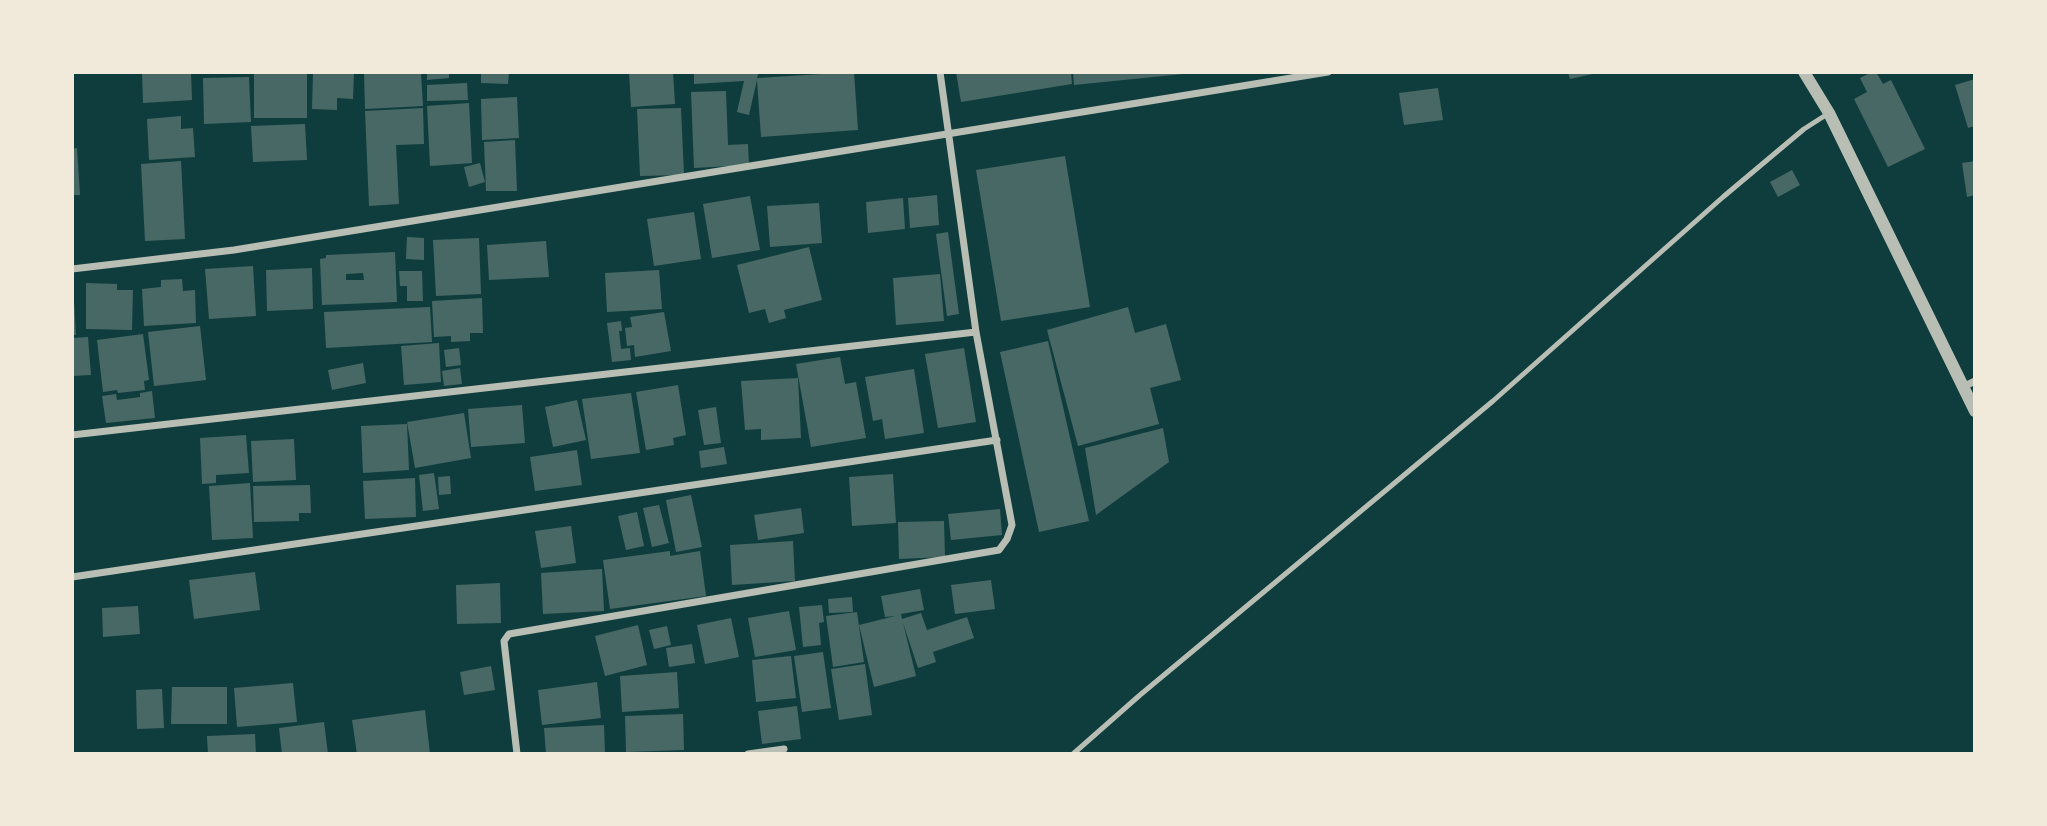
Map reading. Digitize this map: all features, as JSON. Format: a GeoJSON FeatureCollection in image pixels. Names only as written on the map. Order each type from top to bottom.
{"type":"FeatureCollection","features":[{"type":"Feature","properties":{"kind":"street"},"geometry":{"type":"LineString","coordinates":[[517,754],[505,641],[509,634],[999,550],[1007,539],[1012,525],[976,332],[940,72]]}},
{"type":"Feature","properties":{"kind":"street"},"geometry":{"type":"LineString","coordinates":[[72,269],[234,250],[1328,72]]}},
{"type":"Feature","properties":{"kind":"street"},"geometry":{"type":"LineString","coordinates":[[1804,72],[1829,113],[1975,411]]}},
{"type":"Feature","properties":{"kind":"street"},"geometry":{"type":"LineString","coordinates":[[72,435],[976,332]]}},
{"type":"Feature","properties":{"kind":"street"},"geometry":{"type":"LineString","coordinates":[[1963,387],[1975,381]]}},
{"type":"Feature","properties":{"kind":"street"},"geometry":{"type":"LineString","coordinates":[[72,577],[996,440]]}},
{"type":"Feature","properties":{"kind":"street"},"geometry":{"type":"LineString","coordinates":[[748,754],[784,750]]}},
{"type":"Feature","properties":{"kind":"lane"},"geometry":{"type":"LineString","coordinates":[[1073,754],[1493,401],[1723,197],[1804,129],[1829,113]]}},
{"type":"Feature","properties":{"kind":"building"},"geometry":{"type":"Polygon","coordinates":[[[142,72],[191,72],[192,100],[143,103],[142,72]]]}},
{"type":"Feature","properties":{"kind":"building"},"geometry":{"type":"Polygon","coordinates":[[[313,72],[354,72],[353,99],[337,98],[337,110],[312,109],[313,72]]]}},
{"type":"Feature","properties":{"kind":"building"},"geometry":{"type":"Polygon","coordinates":[[[364,72],[421,72],[423,106],[365,109],[364,72]]]}},
{"type":"Feature","properties":{"kind":"building"},"geometry":{"type":"Polygon","coordinates":[[[427,72],[449,72],[449,78],[427,80],[427,72]]]}},
{"type":"Feature","properties":{"kind":"building"},"geometry":{"type":"Polygon","coordinates":[[[481,72],[509,72],[508,84],[481,83],[481,72]]]}},
{"type":"Feature","properties":{"kind":"building"},"geometry":{"type":"Polygon","coordinates":[[[629,72],[673,72],[675,104],[631,107],[629,72]]]}},
{"type":"Feature","properties":{"kind":"building"},"geometry":{"type":"Polygon","coordinates":[[[694,72],[759,72],[757,78],[854,72],[858,130],[761,137],[757,80],[749,115],[737,112],[744,81],[694,84],[694,72]]]}},
{"type":"Feature","properties":{"kind":"building"},"geometry":{"type":"Polygon","coordinates":[[[956,72],[1071,72],[1072,84],[961,102],[956,72]]]}},
{"type":"Feature","properties":{"kind":"building"},"geometry":{"type":"Polygon","coordinates":[[[1073,72],[1183,72],[1183,74],[1074,85],[1073,72]]]}},
{"type":"Feature","properties":{"kind":"building"},"geometry":{"type":"Polygon","coordinates":[[[1568,72],[1596,72],[1597,73],[1570,79],[1568,72]]]}},
{"type":"Feature","properties":{"kind":"building"},"geometry":{"type":"Polygon","coordinates":[[[1876,72],[1883,84],[1891,80],[1925,149],[1888,167],[1854,99],[1867,92],[1860,78],[1876,72]]]}},
{"type":"Feature","properties":{"kind":"building"},"geometry":{"type":"Polygon","coordinates":[[[254,74],[307,74],[307,118],[254,118],[254,74]]]}},
{"type":"Feature","properties":{"kind":"building"},"geometry":{"type":"Polygon","coordinates":[[[249,77],[251,122],[204,124],[203,78],[249,77]]]}},
{"type":"Feature","properties":{"kind":"building"},"geometry":{"type":"Polygon","coordinates":[[[1975,79],[1975,126],[1968,128],[1955,85],[1975,79]]]}},
{"type":"Feature","properties":{"kind":"building"},"geometry":{"type":"Polygon","coordinates":[[[467,83],[468,100],[427,101],[427,85],[467,83]]]}},
{"type":"Feature","properties":{"kind":"building"},"geometry":{"type":"Polygon","coordinates":[[[1438,88],[1443,120],[1404,125],[1399,93],[1438,88]]]}},
{"type":"Feature","properties":{"kind":"building"},"geometry":{"type":"Polygon","coordinates":[[[726,91],[728,145],[748,144],[749,165],[694,168],[691,92],[726,91]]]}},
{"type":"Feature","properties":{"kind":"building"},"geometry":{"type":"Polygon","coordinates":[[[517,97],[519,138],[482,140],[481,99],[517,97]]]}},
{"type":"Feature","properties":{"kind":"building"},"geometry":{"type":"Polygon","coordinates":[[[469,103],[472,163],[430,166],[427,106],[469,103]]]}},
{"type":"Feature","properties":{"kind":"building"},"geometry":{"type":"Polygon","coordinates":[[[423,108],[424,144],[396,145],[399,204],[369,206],[365,111],[423,108]]]}},
{"type":"Feature","properties":{"kind":"building"},"geometry":{"type":"Polygon","coordinates":[[[681,108],[684,175],[640,176],[637,109],[681,108]]]}},
{"type":"Feature","properties":{"kind":"building"},"geometry":{"type":"Polygon","coordinates":[[[181,116],[181,129],[193,128],[195,157],[149,160],[147,119],[181,116]]]}},
{"type":"Feature","properties":{"kind":"building"},"geometry":{"type":"Polygon","coordinates":[[[305,124],[307,160],[253,162],[251,126],[305,124]]]}},
{"type":"Feature","properties":{"kind":"building"},"geometry":{"type":"Polygon","coordinates":[[[515,140],[517,191],[486,191],[484,142],[515,140]]]}},
{"type":"Feature","properties":{"kind":"building"},"geometry":{"type":"Polygon","coordinates":[[[77,148],[80,195],[72,195],[72,149],[77,148]]]}},
{"type":"Feature","properties":{"kind":"building"},"geometry":{"type":"Polygon","coordinates":[[[1065,156],[1090,307],[1001,321],[976,170],[1065,156]]]}},
{"type":"Feature","properties":{"kind":"building"},"geometry":{"type":"Polygon","coordinates":[[[181,161],[185,239],[145,241],[141,164],[181,161]]]}},
{"type":"Feature","properties":{"kind":"building"},"geometry":{"type":"Polygon","coordinates":[[[1975,161],[1975,195],[1967,197],[1962,163],[1975,161]]]}},
{"type":"Feature","properties":{"kind":"building"},"geometry":{"type":"Polygon","coordinates":[[[480,163],[485,182],[469,187],[464,167],[480,163]]]}},
{"type":"Feature","properties":{"kind":"building"},"geometry":{"type":"Polygon","coordinates":[[[1792,170],[1800,185],[1778,197],[1770,182],[1792,170]]]}},
{"type":"Feature","properties":{"kind":"building"},"geometry":{"type":"Polygon","coordinates":[[[937,195],[939,225],[910,228],[908,198],[937,195]]]}},
{"type":"Feature","properties":{"kind":"building"},"geometry":{"type":"Polygon","coordinates":[[[750,196],[760,250],[712,258],[703,204],[750,196]]]}},
{"type":"Feature","properties":{"kind":"building"},"geometry":{"type":"Polygon","coordinates":[[[903,198],[905,229],[868,233],[866,202],[903,198]]]}},
{"type":"Feature","properties":{"kind":"building"},"geometry":{"type":"Polygon","coordinates":[[[819,203],[822,243],[770,247],[767,206],[819,203]]]}},
{"type":"Feature","properties":{"kind":"building"},"geometry":{"type":"Polygon","coordinates":[[[694,212],[701,259],[654,266],[647,219],[694,212]]]}},
{"type":"Feature","properties":{"kind":"building"},"geometry":{"type":"Polygon","coordinates":[[[948,232],[959,314],[947,316],[936,234],[948,232]]]}},
{"type":"Feature","properties":{"kind":"building"},"geometry":{"type":"Polygon","coordinates":[[[407,237],[424,238],[424,260],[406,259],[407,237]]]}},
{"type":"Feature","properties":{"kind":"building"},"geometry":{"type":"Polygon","coordinates":[[[479,238],[481,294],[436,296],[433,240],[479,238]]]}},
{"type":"Feature","properties":{"kind":"building"},"geometry":{"type":"Polygon","coordinates":[[[546,241],[549,277],[489,280],[487,245],[546,241]]]}},
{"type":"Feature","properties":{"kind":"building"},"geometry":{"type":"Polygon","coordinates":[[[809,247],[822,300],[784,310],[786,318],[769,323],[765,309],[749,313],[737,265],[809,247]]]}},
{"type":"Feature","properties":{"kind":"building"},"geometry":{"type":"Polygon","coordinates":[[[395,252],[397,302],[322,305],[320,259],[326,258],[326,255],[395,252]],[[363,273],[346,274],[346,280],[364,280],[363,273]]]}},
{"type":"Feature","properties":{"kind":"building"},"geometry":{"type":"Polygon","coordinates":[[[253,266],[256,316],[209,319],[205,269],[253,266]]]}},
{"type":"Feature","properties":{"kind":"building"},"geometry":{"type":"Polygon","coordinates":[[[312,268],[313,309],[267,311],[266,270],[312,268]]]}},
{"type":"Feature","properties":{"kind":"building"},"geometry":{"type":"Polygon","coordinates":[[[659,270],[662,309],[607,312],[605,273],[659,270]]]}},
{"type":"Feature","properties":{"kind":"building"},"geometry":{"type":"Polygon","coordinates":[[[399,271],[422,271],[423,301],[407,301],[407,286],[400,286],[399,271]]]}},
{"type":"Feature","properties":{"kind":"building"},"geometry":{"type":"Polygon","coordinates":[[[940,274],[944,321],[896,325],[893,278],[940,274]]]}},
{"type":"Feature","properties":{"kind":"building"},"geometry":{"type":"Polygon","coordinates":[[[182,279],[183,291],[195,290],[196,323],[144,326],[142,289],[161,287],[161,280],[182,279]]]}},
{"type":"Feature","properties":{"kind":"building"},"geometry":{"type":"Polygon","coordinates":[[[86,283],[117,284],[117,290],[133,290],[132,330],[86,329],[86,283]]]}},
{"type":"Feature","properties":{"kind":"building"},"geometry":{"type":"Polygon","coordinates":[[[482,298],[483,333],[470,333],[470,341],[451,342],[451,336],[434,337],[432,301],[482,298]]]}},
{"type":"Feature","properties":{"kind":"building"},"geometry":{"type":"Polygon","coordinates":[[[74,301],[76,335],[72,335],[74,301]]]}},
{"type":"Feature","properties":{"kind":"building"},"geometry":{"type":"Polygon","coordinates":[[[430,307],[432,342],[326,348],[324,312],[430,307]]]}},
{"type":"Feature","properties":{"kind":"building"},"geometry":{"type":"Polygon","coordinates":[[[1128,307],[1135,333],[1166,324],[1181,380],[1150,388],[1159,424],[1078,446],[1047,330],[1128,307]]]}},
{"type":"Feature","properties":{"kind":"building"},"geometry":{"type":"Polygon","coordinates":[[[664,312],[671,351],[635,357],[634,345],[627,346],[625,328],[632,327],[630,317],[664,312]]]}},
{"type":"Feature","properties":{"kind":"building"},"geometry":{"type":"Polygon","coordinates":[[[621,321],[621,349],[630,348],[631,360],[612,362],[607,323],[621,321]]]}},
{"type":"Feature","properties":{"kind":"building"},"geometry":{"type":"Polygon","coordinates":[[[200,326],[206,380],[154,386],[148,332],[200,326]]]}},
{"type":"Feature","properties":{"kind":"building"},"geometry":{"type":"Polygon","coordinates":[[[143,334],[149,380],[144,381],[145,390],[103,392],[97,340],[143,334]]]}},
{"type":"Feature","properties":{"kind":"building"},"geometry":{"type":"Polygon","coordinates":[[[88,337],[91,375],[72,376],[72,338],[88,337]]]}},
{"type":"Feature","properties":{"kind":"building"},"geometry":{"type":"Polygon","coordinates":[[[1048,341],[1089,521],[1039,532],[1000,352],[1048,341]]]}},
{"type":"Feature","properties":{"kind":"building"},"geometry":{"type":"Polygon","coordinates":[[[439,343],[441,382],[404,385],[401,346],[439,343]]]}},
{"type":"Feature","properties":{"kind":"building"},"geometry":{"type":"Polygon","coordinates":[[[459,348],[461,365],[446,367],[444,350],[459,348]]]}},
{"type":"Feature","properties":{"kind":"building"},"geometry":{"type":"Polygon","coordinates":[[[964,348],[976,422],[938,428],[925,354],[964,348]]]}},
{"type":"Feature","properties":{"kind":"building"},"geometry":{"type":"Polygon","coordinates":[[[840,357],[845,384],[856,382],[866,438],[811,447],[796,364],[840,357]]]}},
{"type":"Feature","properties":{"kind":"building"},"geometry":{"type":"Polygon","coordinates":[[[363,363],[366,383],[332,390],[328,370],[363,363]]]}},
{"type":"Feature","properties":{"kind":"building"},"geometry":{"type":"Polygon","coordinates":[[[460,368],[462,384],[444,386],[442,371],[460,368]]]}},
{"type":"Feature","properties":{"kind":"building"},"geometry":{"type":"Polygon","coordinates":[[[914,369],[924,433],[885,439],[882,419],[873,421],[865,377],[914,369]]]}},
{"type":"Feature","properties":{"kind":"building"},"geometry":{"type":"Polygon","coordinates":[[[798,378],[801,438],[761,440],[761,429],[745,430],[741,381],[798,378]]]}},
{"type":"Feature","properties":{"kind":"building"},"geometry":{"type":"Polygon","coordinates":[[[678,385],[686,435],[673,438],[674,445],[646,450],[636,392],[678,385]]]}},
{"type":"Feature","properties":{"kind":"building"},"geometry":{"type":"Polygon","coordinates":[[[152,391],[155,418],[106,423],[102,396],[116,394],[117,400],[140,397],[140,393],[152,391]]]}},
{"type":"Feature","properties":{"kind":"building"},"geometry":{"type":"Polygon","coordinates":[[[631,393],[640,453],[591,459],[582,399],[631,393]]]}},
{"type":"Feature","properties":{"kind":"building"},"geometry":{"type":"Polygon","coordinates":[[[577,400],[586,440],[553,447],[545,407],[577,400]]]}},
{"type":"Feature","properties":{"kind":"building"},"geometry":{"type":"Polygon","coordinates":[[[522,405],[525,443],[471,447],[468,409],[522,405]]]}},
{"type":"Feature","properties":{"kind":"building"},"geometry":{"type":"Polygon","coordinates":[[[716,407],[721,443],[704,445],[698,410],[716,407]]]}},
{"type":"Feature","properties":{"kind":"building"},"geometry":{"type":"Polygon","coordinates":[[[464,413],[471,458],[415,468],[407,422],[464,413]]]}},
{"type":"Feature","properties":{"kind":"building"},"geometry":{"type":"Polygon","coordinates":[[[407,424],[409,470],[363,473],[361,426],[407,424]]]}},
{"type":"Feature","properties":{"kind":"building"},"geometry":{"type":"Polygon","coordinates":[[[1163,428],[1169,462],[1096,515],[1085,448],[1163,428]]]}},
{"type":"Feature","properties":{"kind":"building"},"geometry":{"type":"Polygon","coordinates":[[[246,435],[249,473],[216,475],[216,483],[202,484],[200,438],[246,435]]]}},
{"type":"Feature","properties":{"kind":"building"},"geometry":{"type":"Polygon","coordinates":[[[294,439],[296,480],[253,482],[251,441],[294,439]]]}},
{"type":"Feature","properties":{"kind":"building"},"geometry":{"type":"Polygon","coordinates":[[[724,447],[727,464],[701,468],[699,451],[724,447]]]}},
{"type":"Feature","properties":{"kind":"building"},"geometry":{"type":"Polygon","coordinates":[[[577,450],[582,485],[535,491],[530,457],[577,450]]]}},
{"type":"Feature","properties":{"kind":"building"},"geometry":{"type":"Polygon","coordinates":[[[434,473],[439,509],[423,511],[419,475],[434,473]]]}},
{"type":"Feature","properties":{"kind":"building"},"geometry":{"type":"Polygon","coordinates":[[[893,474],[896,523],[852,526],[849,477],[893,474]]]}},
{"type":"Feature","properties":{"kind":"building"},"geometry":{"type":"Polygon","coordinates":[[[450,476],[451,494],[439,495],[438,477],[450,476]]]}},
{"type":"Feature","properties":{"kind":"building"},"geometry":{"type":"Polygon","coordinates":[[[415,478],[416,517],[365,519],[363,481],[415,478]]]}},
{"type":"Feature","properties":{"kind":"building"},"geometry":{"type":"Polygon","coordinates":[[[250,483],[253,538],[212,540],[209,486],[250,483]]]}},
{"type":"Feature","properties":{"kind":"building"},"geometry":{"type":"Polygon","coordinates":[[[310,485],[311,513],[299,513],[299,521],[254,522],[253,486],[310,485]]]}},
{"type":"Feature","properties":{"kind":"building"},"geometry":{"type":"Polygon","coordinates":[[[691,495],[702,547],[676,552],[666,500],[691,495]]]}},
{"type":"Feature","properties":{"kind":"building"},"geometry":{"type":"Polygon","coordinates":[[[659,505],[669,543],[652,547],[643,508],[659,505]]]}},
{"type":"Feature","properties":{"kind":"building"},"geometry":{"type":"Polygon","coordinates":[[[801,508],[804,533],[758,540],[754,515],[801,508]]]}},
{"type":"Feature","properties":{"kind":"building"},"geometry":{"type":"Polygon","coordinates":[[[1000,509],[1002,535],[951,540],[948,514],[1000,509]]]}},
{"type":"Feature","properties":{"kind":"building"},"geometry":{"type":"Polygon","coordinates":[[[637,512],[644,546],[626,550],[618,516],[637,512]]]}},
{"type":"Feature","properties":{"kind":"building"},"geometry":{"type":"Polygon","coordinates":[[[944,521],[945,557],[899,559],[898,522],[944,521]]]}},
{"type":"Feature","properties":{"kind":"building"},"geometry":{"type":"Polygon","coordinates":[[[571,526],[576,563],[541,568],[535,531],[571,526]]]}},
{"type":"Feature","properties":{"kind":"building"},"geometry":{"type":"Polygon","coordinates":[[[793,541],[795,581],[732,585],[730,545],[793,541]]]}},
{"type":"Feature","properties":{"kind":"building"},"geometry":{"type":"Polygon","coordinates":[[[670,551],[670,556],[700,551],[706,596],[610,609],[603,560],[670,551]]]}},
{"type":"Feature","properties":{"kind":"building"},"geometry":{"type":"Polygon","coordinates":[[[602,569],[604,611],[543,614],[541,573],[602,569]]]}},
{"type":"Feature","properties":{"kind":"building"},"geometry":{"type":"Polygon","coordinates":[[[255,572],[260,610],[194,619],[189,580],[255,572]]]}},
{"type":"Feature","properties":{"kind":"building"},"geometry":{"type":"Polygon","coordinates":[[[991,580],[995,609],[955,614],[951,585],[991,580]]]}},
{"type":"Feature","properties":{"kind":"building"},"geometry":{"type":"Polygon","coordinates":[[[500,583],[501,623],[457,624],[456,585],[500,583]]]}},
{"type":"Feature","properties":{"kind":"building"},"geometry":{"type":"Polygon","coordinates":[[[920,589],[924,610],[901,614],[902,619],[921,613],[927,630],[967,617],[974,638],[933,652],[936,662],[918,668],[903,623],[916,676],[874,687],[859,625],[895,616],[885,617],[881,596],[920,589]]]}},
{"type":"Feature","properties":{"kind":"building"},"geometry":{"type":"Polygon","coordinates":[[[852,597],[853,612],[829,613],[828,599],[852,597]]]}},
{"type":"Feature","properties":{"kind":"building"},"geometry":{"type":"Polygon","coordinates":[[[822,605],[824,622],[819,623],[821,645],[803,647],[799,607],[822,605]]]}},
{"type":"Feature","properties":{"kind":"building"},"geometry":{"type":"Polygon","coordinates":[[[138,606],[140,634],[103,637],[102,608],[138,606]]]}},
{"type":"Feature","properties":{"kind":"building"},"geometry":{"type":"Polygon","coordinates":[[[789,611],[796,650],[755,657],[748,618],[789,611]]]}},
{"type":"Feature","properties":{"kind":"building"},"geometry":{"type":"Polygon","coordinates":[[[857,612],[864,662],[833,667],[826,616],[857,612]]]}},
{"type":"Feature","properties":{"kind":"building"},"geometry":{"type":"Polygon","coordinates":[[[731,618],[739,657],[705,664],[697,625],[731,618]]]}},
{"type":"Feature","properties":{"kind":"building"},"geometry":{"type":"Polygon","coordinates":[[[638,625],[647,665],[605,676],[595,636],[638,625]]]}},
{"type":"Feature","properties":{"kind":"building"},"geometry":{"type":"Polygon","coordinates":[[[667,626],[671,645],[654,649],[649,630],[667,626]]]}},
{"type":"Feature","properties":{"kind":"building"},"geometry":{"type":"Polygon","coordinates":[[[692,644],[695,663],[669,667],[666,648],[692,644]]]}},
{"type":"Feature","properties":{"kind":"building"},"geometry":{"type":"Polygon","coordinates":[[[823,652],[831,708],[802,712],[794,656],[823,652]]]}},
{"type":"Feature","properties":{"kind":"building"},"geometry":{"type":"Polygon","coordinates":[[[791,656],[796,698],[756,702],[752,660],[791,656]]]}},
{"type":"Feature","properties":{"kind":"building"},"geometry":{"type":"Polygon","coordinates":[[[865,664],[872,715],[839,720],[831,669],[865,664]]]}},
{"type":"Feature","properties":{"kind":"building"},"geometry":{"type":"Polygon","coordinates":[[[491,666],[495,690],[464,695],[460,672],[491,666]]]}},
{"type":"Feature","properties":{"kind":"building"},"geometry":{"type":"Polygon","coordinates":[[[677,672],[679,708],[622,712],[620,676],[677,672]]]}},
{"type":"Feature","properties":{"kind":"building"},"geometry":{"type":"Polygon","coordinates":[[[597,682],[601,718],[542,725],[538,690],[597,682]]]}},
{"type":"Feature","properties":{"kind":"building"},"geometry":{"type":"Polygon","coordinates":[[[293,683],[297,722],[237,727],[234,688],[293,683]]]}},
{"type":"Feature","properties":{"kind":"building"},"geometry":{"type":"Polygon","coordinates":[[[172,687],[227,687],[227,724],[171,724],[172,687]]]}},
{"type":"Feature","properties":{"kind":"building"},"geometry":{"type":"Polygon","coordinates":[[[162,689],[164,728],[137,729],[136,690],[162,689]]]}},
{"type":"Feature","properties":{"kind":"building"},"geometry":{"type":"Polygon","coordinates":[[[797,706],[801,739],[762,744],[758,711],[797,706]]]}},
{"type":"Feature","properties":{"kind":"building"},"geometry":{"type":"Polygon","coordinates":[[[425,710],[430,754],[357,754],[352,720],[425,710]]]}},
{"type":"Feature","properties":{"kind":"building"},"geometry":{"type":"Polygon","coordinates":[[[683,714],[684,750],[626,752],[625,716],[683,714]]]}},
{"type":"Feature","properties":{"kind":"building"},"geometry":{"type":"Polygon","coordinates":[[[324,722],[328,754],[282,754],[279,728],[324,722]]]}},
{"type":"Feature","properties":{"kind":"building"},"geometry":{"type":"Polygon","coordinates":[[[604,725],[605,754],[546,754],[544,728],[604,725]]]}},
{"type":"Feature","properties":{"kind":"building"},"geometry":{"type":"Polygon","coordinates":[[[255,734],[256,754],[208,754],[207,736],[255,734]]]}}]}
